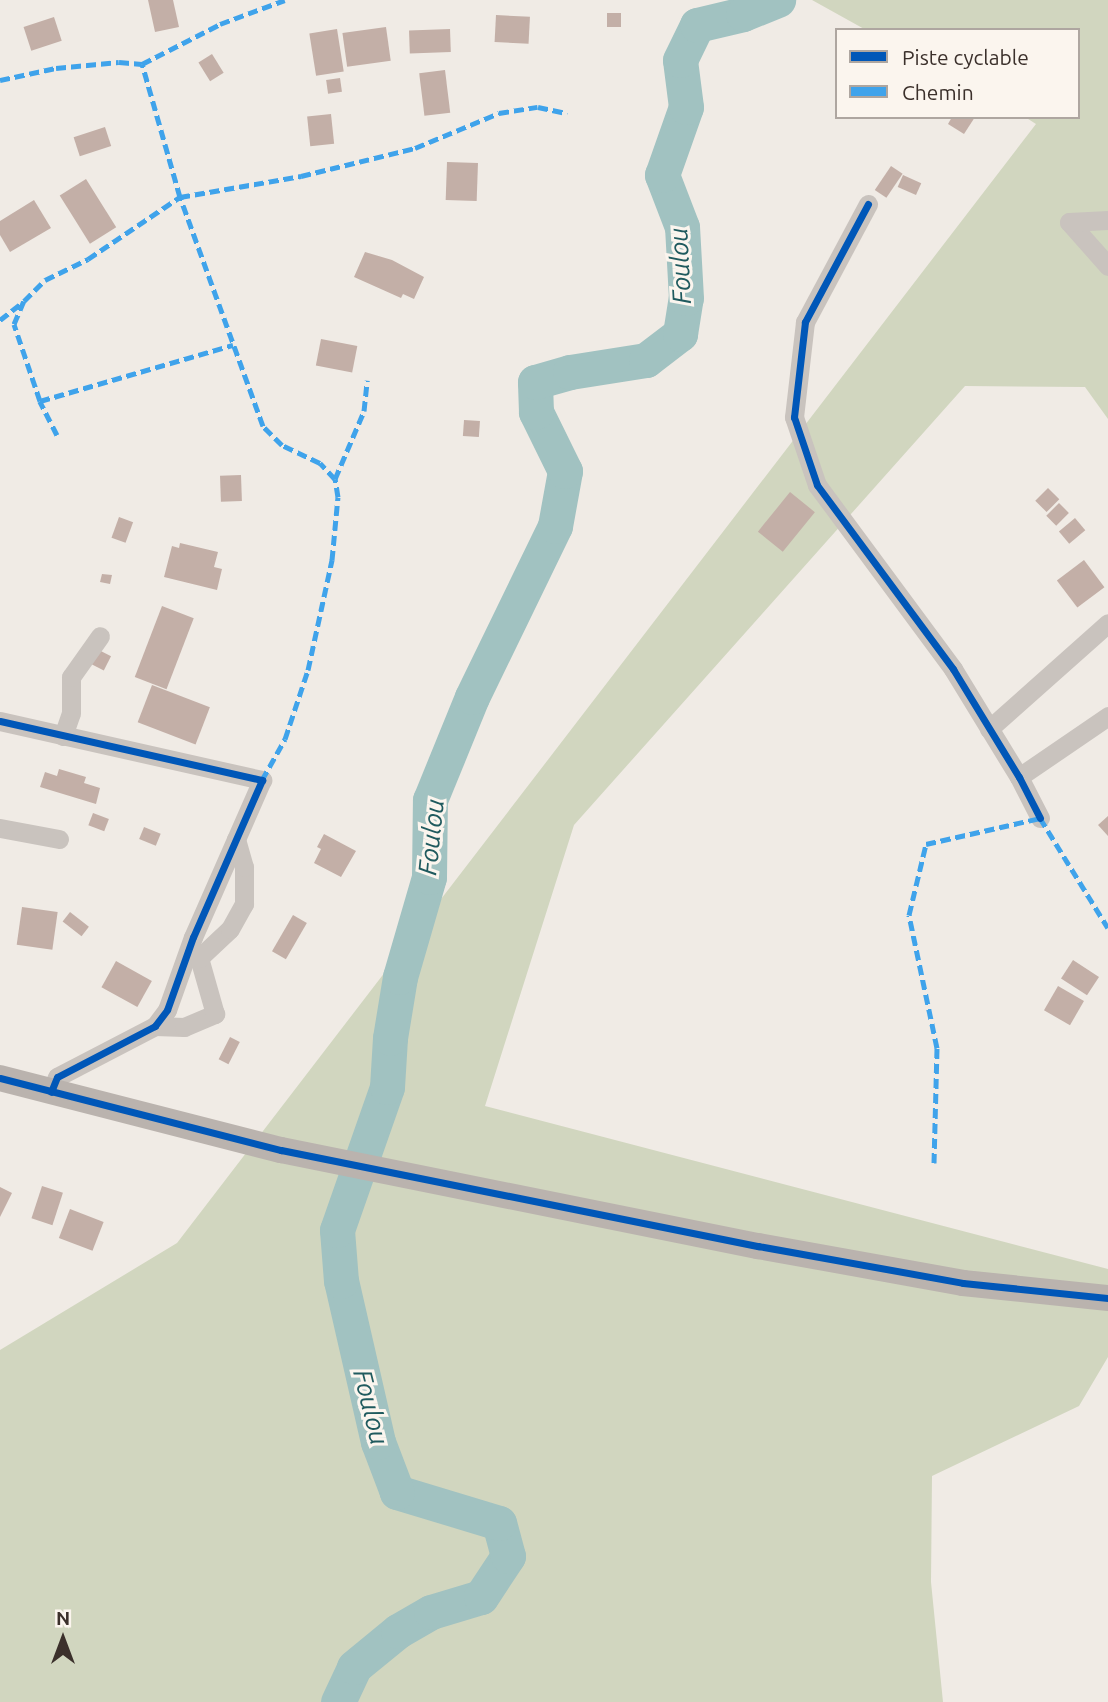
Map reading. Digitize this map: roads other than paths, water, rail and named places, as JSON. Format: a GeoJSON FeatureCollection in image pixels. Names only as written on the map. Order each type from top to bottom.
{"type":"FeatureCollection","features":[{"type":"Feature","properties":{"kind":"street"},"geometry":{"type":"LineString","coordinates":[[867,204],[805,322],[794,417],[817,485],[953,669],[1019,777],[1040,818]]}},
{"type":"Feature","properties":{"kind":"street"},"geometry":{"type":"LineString","coordinates":[[1108,220],[1069,222],[1108,266]]}},
{"type":"Feature","properties":{"kind":"street"},"geometry":{"type":"LineString","coordinates":[[989,729],[1108,623]]}},
{"type":"Feature","properties":{"kind":"street"},"geometry":{"type":"LineString","coordinates":[[63,736],[71,713],[71,677],[100,636]]}},
{"type":"Feature","properties":{"kind":"street"},"geometry":{"type":"LineString","coordinates":[[1019,777],[1108,716]]}},
{"type":"Feature","properties":{"kind":"street"},"geometry":{"type":"LineString","coordinates":[[0,721],[262,780],[193,937],[167,1010],[155,1026],[57,1077],[51,1092]]}},
{"type":"Feature","properties":{"kind":"street"},"geometry":{"type":"LineString","coordinates":[[0,828],[59,839]]}},
{"type":"Feature","properties":{"kind":"street"},"geometry":{"type":"LineString","coordinates":[[155,1026],[184,1027],[215,1014],[199,958],[230,929],[244,904],[244,867],[236,839]]}},
{"type":"Feature","properties":{"kind":"street"},"geometry":{"type":"LineString","coordinates":[[0,1078],[281,1150],[758,1246],[963,1283],[1108,1298]]}},
{"type":"Feature","properties":{"kind":"waterway","name":"Foulou"},"geometry":{"type":"LineString","coordinates":[[338,1702],[354,1667],[398,1631],[431,1612],[481,1597],[508,1556],[499,1523],[397,1492],[378,1442],[341,1281],[337,1230],[387,1087],[390,1038],[400,977],[429,877],[430,800],[472,697],[555,526],[565,471],[536,412],[535,382],[570,372],[646,360],[680,334],[686,298],[682,227],[662,175],[686,107],[680,60],[697,25],[743,14],[778,0]]}}]}
